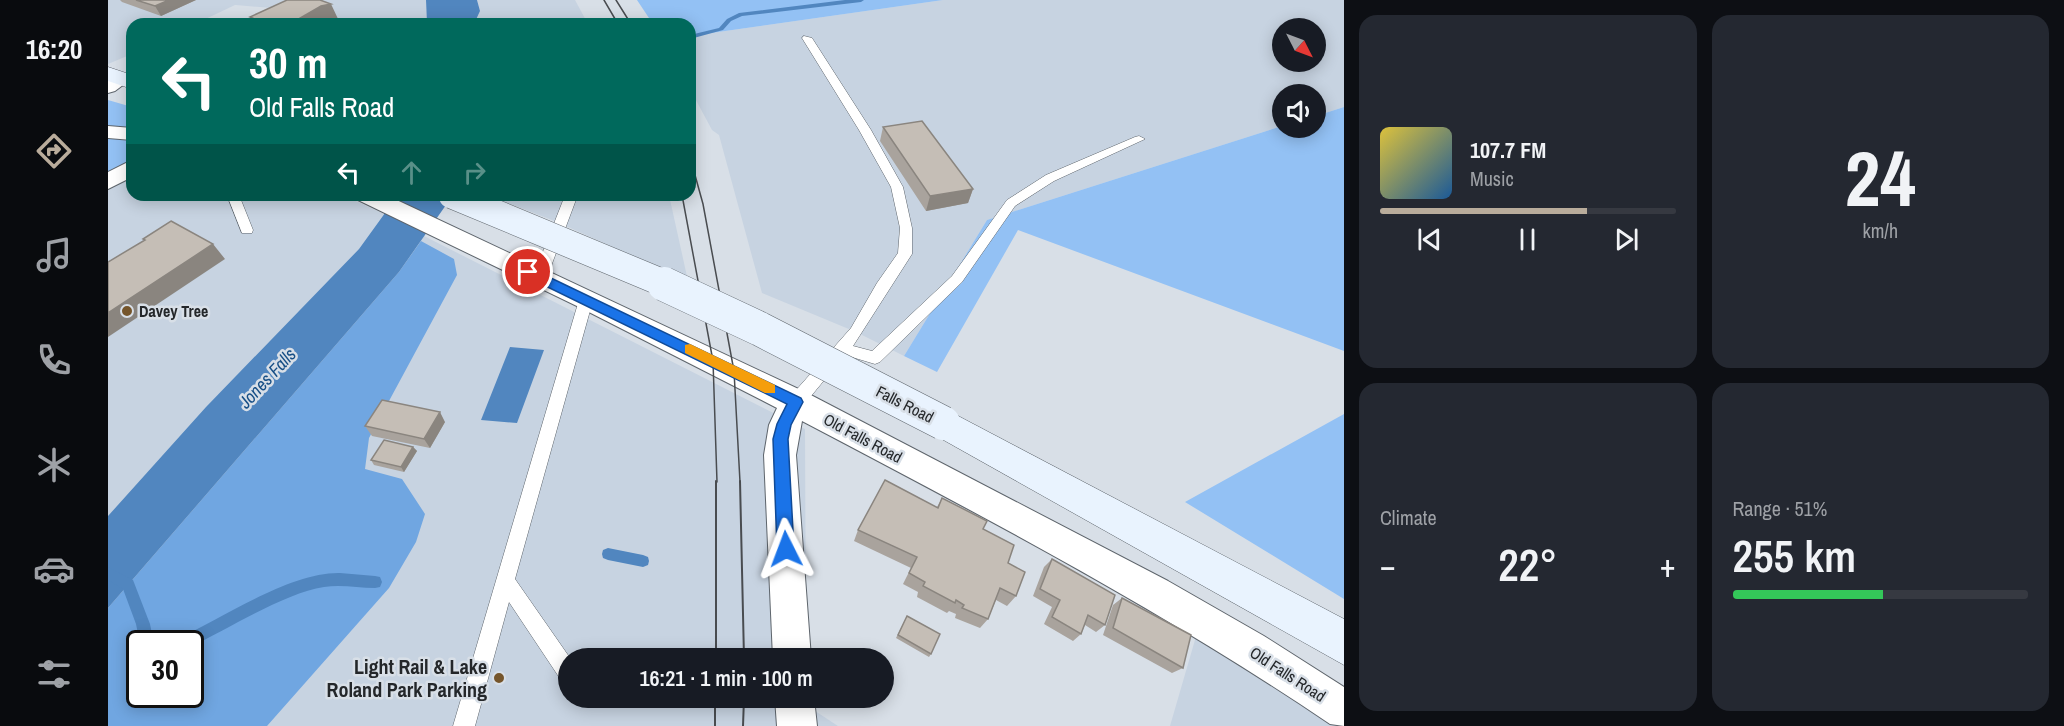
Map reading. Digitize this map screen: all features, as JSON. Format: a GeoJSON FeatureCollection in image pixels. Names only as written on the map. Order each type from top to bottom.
{"type":"FeatureCollection","features":[{"type":"Feature","properties":{"kind":"main road","name":"Falls Road"},"geometry":{"type":"LineString","coordinates":[[467,201],[637,271],[760,329],[943,423],[1344,643]]}},
{"type":"Feature","properties":{"kind":"street"},"geometry":{"type":"LineString","coordinates":[[108,132],[126,134]]}},
{"type":"Feature","properties":{"kind":"street"},"geometry":{"type":"LineString","coordinates":[[108,182],[126,170]]}},
{"type":"Feature","properties":{"kind":"street","name":"Old Falls Road"},"geometry":{"type":"LineString","coordinates":[[378,201],[796,402],[1143,585],[1254,651],[1344,710]]}},
{"type":"Feature","properties":{"kind":"street"},"geometry":{"type":"LineString","coordinates":[[791,648],[780,455],[784,424],[796,402]]}},
{"type":"Feature","properties":{"kind":"street"},"geometry":{"type":"LineString","coordinates":[[796,708],[797,726]]}},
{"type":"Feature","properties":{"kind":"lane"},"geometry":{"type":"LineString","coordinates":[[796,402],[844,349],[905,254],[906,228],[897,187],[865,130],[807,38]]}},
{"type":"Feature","properties":{"kind":"lane"},"geometry":{"type":"LineString","coordinates":[[844,349],[875,358],[957,279],[1018,198],[1050,178],[1139,139]]}},
{"type":"Feature","properties":{"kind":"lane"},"geometry":{"type":"LineString","coordinates":[[235,201],[247,230]]}},
{"type":"Feature","properties":{"kind":"lane"},"geometry":{"type":"LineString","coordinates":[[540,277],[569,201]]}},
{"type":"Feature","properties":{"kind":"lane"},"geometry":{"type":"LineString","coordinates":[[464,726],[586,300]]}},
{"type":"Feature","properties":{"kind":"lane"},"geometry":{"type":"LineString","coordinates":[[505,580],[558,658]]}},
{"type":"Feature","properties":{"kind":"shaded area"},"geometry":{"type":"Polygon","coordinates":[[[108,0],[426,0],[427,18],[279,18],[295,10],[235,5],[208,18],[126,18],[126,56],[108,64],[108,0]]]}},
{"type":"Feature","properties":{"kind":"shaded area"},"geometry":{"type":"Polygon","coordinates":[[[477,0],[575,0],[585,18],[477,18],[480,11],[477,0]]]}},
{"type":"Feature","properties":{"kind":"shaded area"},"geometry":{"type":"Polygon","coordinates":[[[637,0],[943,0],[696,35],[696,18],[649,18],[637,0]]]}},
{"type":"Feature","properties":{"kind":"shaded area"},"geometry":{"type":"Polygon","coordinates":[[[943,0],[1344,0],[1344,107],[1326,113],[1326,84],[1272,84],[1272,129],[987,220],[904,356],[856,332],[762,293],[719,135],[712,130],[696,100],[696,35],[943,0]]]}},
{"type":"Feature","properties":{"kind":"shaded area"},"geometry":{"type":"Polygon","coordinates":[[[108,100],[126,105],[126,178],[108,189],[108,100]]]}},
{"type":"Feature","properties":{"kind":"shaded area"},"geometry":{"type":"Polygon","coordinates":[[[1344,107],[1344,351],[1018,230],[937,372],[904,356],[987,220],[1272,129],[1272,138],[1326,138],[1326,113],[1344,107]]]}},
{"type":"Feature","properties":{"kind":"shaded area"},"geometry":{"type":"Polygon","coordinates":[[[126,178],[126,201],[356,201],[384,214],[359,249],[206,407],[108,516],[108,189],[126,178]]]}},
{"type":"Feature","properties":{"kind":"shaded area"},"geometry":{"type":"Polygon","coordinates":[[[503,201],[670,201],[688,281],[557,222],[503,201]]]}},
{"type":"Feature","properties":{"kind":"shaded area"},"geometry":{"type":"Polygon","coordinates":[[[424,236],[805,429],[806,648],[558,648],[558,708],[811,708],[838,726],[108,726],[108,608],[399,272],[424,236]]]}},
{"type":"Feature","properties":{"kind":"shaded area"},"geometry":{"type":"Polygon","coordinates":[[[421,241],[454,259],[457,275],[369,438],[365,469],[402,479],[425,514],[416,542],[389,588],[267,726],[108,726],[108,608],[399,272],[421,241]]]}},
{"type":"Feature","properties":{"kind":"shaded area"},"geometry":{"type":"Polygon","coordinates":[[[1344,414],[1344,599],[1185,502],[1344,414]]]}},
{"type":"Feature","properties":{"kind":"shaded area"},"geometry":{"type":"Polygon","coordinates":[[[1197,633],[1344,726],[1170,726],[1197,633]]]}},
{"type":"Feature","properties":{"kind":"water"},"geometry":{"type":"Polygon","coordinates":[[[426,0],[477,0],[480,11],[477,18],[427,18],[426,0]]]}},
{"type":"Feature","properties":{"kind":"water","name":"Jones Falls"},"geometry":{"type":"Polygon","coordinates":[[[394,201],[449,201],[399,272],[108,608],[108,516],[206,407],[359,249],[394,201]]]}},
{"type":"Feature","properties":{"kind":"water"},"geometry":{"type":"Polygon","coordinates":[[[510,347],[544,350],[517,423],[481,420],[510,347]]]}},
{"type":"Feature","properties":{"kind":"building"},"geometry":{"type":"Polygon","coordinates":[[[136,0],[169,0],[155,6],[136,0]]]}},
{"type":"Feature","properties":{"kind":"building"},"geometry":{"type":"Polygon","coordinates":[[[287,0],[320,0],[331,4],[321,6],[300,18],[250,17],[287,0]]]}},
{"type":"Feature","properties":{"kind":"building"},"geometry":{"type":"Polygon","coordinates":[[[922,121],[973,189],[930,196],[883,127],[922,121]]]}},
{"type":"Feature","properties":{"kind":"building"},"geometry":{"type":"Polygon","coordinates":[[[171,221],[213,244],[108,313],[108,262],[171,221]]]}},
{"type":"Feature","properties":{"kind":"building"},"geometry":{"type":"Polygon","coordinates":[[[382,400],[440,412],[424,439],[365,426],[382,400]]]}},
{"type":"Feature","properties":{"kind":"building"},"geometry":{"type":"Polygon","coordinates":[[[384,440],[413,447],[401,467],[371,460],[384,440]]]}},
{"type":"Feature","properties":{"kind":"building"},"geometry":{"type":"Polygon","coordinates":[[[885,480],[938,508],[942,498],[987,521],[983,529],[1014,545],[1008,563],[1025,572],[1016,596],[1000,588],[988,619],[962,608],[964,605],[956,600],[955,603],[923,586],[925,582],[909,573],[917,557],[858,530],[885,480]]]}},
{"type":"Feature","properties":{"kind":"building"},"geometry":{"type":"Polygon","coordinates":[[[1052,559],[1115,595],[1105,625],[1088,615],[1081,634],[1052,617],[1060,600],[1040,589],[1052,559]]]}},
{"type":"Feature","properties":{"kind":"building"},"geometry":{"type":"Polygon","coordinates":[[[1122,598],[1191,635],[1183,668],[1113,628],[1122,598]]]}},
{"type":"Feature","properties":{"kind":"building"},"geometry":{"type":"Polygon","coordinates":[[[907,616],[940,634],[931,654],[898,635],[907,616]]]}},
{"type":"Feature","properties":{"kind":"waterway"},"geometry":{"type":"LineString","coordinates":[[696,35],[721,29],[729,20],[741,14],[861,0]]}},
{"type":"Feature","properties":{"kind":"waterway"},"geometry":{"type":"LineString","coordinates":[[608,554],[643,561]]}},
{"type":"Feature","properties":{"kind":"waterway"},"geometry":{"type":"LineString","coordinates":[[108,573],[128,585],[144,630]]}},
{"type":"Feature","properties":{"kind":"waterway"},"geometry":{"type":"LineString","coordinates":[[204,633],[267,601],[320,581],[333,579],[375,582]]}},
{"type":"Feature","properties":{"kind":"tram line"},"geometry":{"type":"LineString","coordinates":[[604,0],[614,18]]}},
{"type":"Feature","properties":{"kind":"tram line"},"geometry":{"type":"LineString","coordinates":[[616,0],[627,18]]}},
{"type":"Feature","properties":{"kind":"tram line"},"geometry":{"type":"LineString","coordinates":[[696,179],[703,204],[734,371],[740,482]]}},
{"type":"Feature","properties":{"kind":"tram line"},"geometry":{"type":"LineString","coordinates":[[683,201],[713,361],[717,482]]}},
{"type":"Feature","properties":{"kind":"tram line"},"geometry":{"type":"LineString","coordinates":[[716,481],[716,648]]}},
{"type":"Feature","properties":{"kind":"tram line"},"geometry":{"type":"LineString","coordinates":[[740,481],[744,648]]}},
{"type":"Feature","properties":{"kind":"tram line"},"geometry":{"type":"LineString","coordinates":[[715,708],[715,726]]}},
{"type":"Feature","properties":{"kind":"tram line"},"geometry":{"type":"LineString","coordinates":[[743,726],[744,708]]}},
{"type":"Feature","properties":{"kind":"slow traffic"},"geometry":{"type":"LineString","coordinates":[[690,349],[770,389]]}},
{"type":"Feature","properties":{"kind":"place","name":"Davey Tree"},"geometry":{"type":"Point","coordinates":[127,311]}},
{"type":"Feature","properties":{"kind":"place","name":"Light Rail & Lake Roland Park Parking"},"geometry":{"type":"Point","coordinates":[499,678]}},
{"type":"Feature","properties":{"kind":"route"},"geometry":{"type":"LineString","coordinates":[[528,272],[796,402],[784,424],[780,439],[786,549]]}}]}
